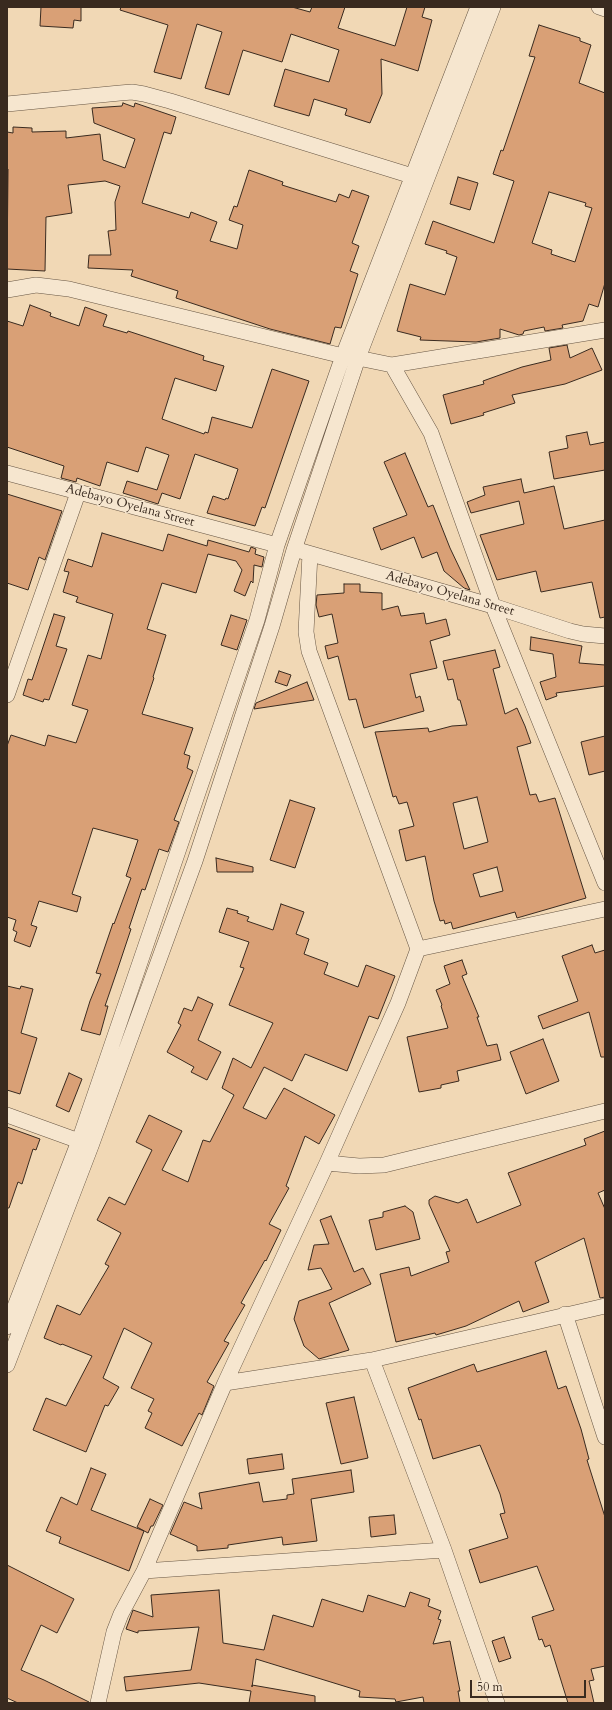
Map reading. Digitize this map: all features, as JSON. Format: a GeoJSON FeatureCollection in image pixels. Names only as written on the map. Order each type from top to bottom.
{"type":"FeatureCollection","features":[{"type":"Feature","properties":{"kind":"street"},"geometry":{"type":"LineString","coordinates":[[7,1365],[91,1146],[198,854],[272,626],[294,550],[358,358],[365,319],[412,176],[478,7]]}},
{"type":"Feature","properties":{"kind":"street"},"geometry":{"type":"LineString","coordinates":[[7,1327],[79,1141],[257,620],[277,544],[343,356],[365,319],[493,7]]}},
{"type":"Feature","properties":{"kind":"street"},"geometry":{"type":"LineString","coordinates":[[599,7],[605,9]]}},
{"type":"Feature","properties":{"kind":"street"},"geometry":{"type":"LineString","coordinates":[[7,104],[132,92],[144,94],[412,176]]}},
{"type":"Feature","properties":{"kind":"street"},"geometry":{"type":"LineString","coordinates":[[7,290],[36,286],[69,289],[343,356]]}},
{"type":"Feature","properties":{"kind":"street"},"geometry":{"type":"LineString","coordinates":[[358,358],[392,365],[605,330]]}},
{"type":"Feature","properties":{"kind":"street"},"geometry":{"type":"LineString","coordinates":[[392,365],[431,433],[493,606],[605,883]]}},
{"type":"Feature","properties":{"kind":"street","name":"Adebayo Oyelana Street"},"geometry":{"type":"LineString","coordinates":[[7,473],[78,493],[277,544]]}},
{"type":"Feature","properties":{"kind":"street"},"geometry":{"type":"LineString","coordinates":[[7,695],[78,493]]}},
{"type":"Feature","properties":{"kind":"street","name":"Adebayo Oyelana Street"},"geometry":{"type":"LineString","coordinates":[[294,550],[493,606],[570,631],[605,636]]}},
{"type":"Feature","properties":{"kind":"street"},"geometry":{"type":"LineString","coordinates":[[98,1703],[114,1632],[121,1614],[144,1571],[225,1383],[327,1163],[406,984],[418,949],[309,651],[306,632],[310,554]]}},
{"type":"Feature","properties":{"kind":"street"},"geometry":{"type":"LineString","coordinates":[[418,949],[605,910]]}},
{"type":"Feature","properties":{"kind":"street"},"geometry":{"type":"LineString","coordinates":[[150,933],[167,939]]}},
{"type":"Feature","properties":{"kind":"street"},"geometry":{"type":"LineString","coordinates":[[327,1163],[358,1166],[384,1165],[605,1111]]}},
{"type":"Feature","properties":{"kind":"street"},"geometry":{"type":"LineString","coordinates":[[7,1115],[79,1141]]}},
{"type":"Feature","properties":{"kind":"street"},"geometry":{"type":"LineString","coordinates":[[225,1383],[372,1360],[565,1314],[605,1306]]}},
{"type":"Feature","properties":{"kind":"street"},"geometry":{"type":"LineString","coordinates":[[565,1314],[605,1437]]}},
{"type":"Feature","properties":{"kind":"street"},"geometry":{"type":"LineString","coordinates":[[372,1360],[444,1550],[497,1703]]}},
{"type":"Feature","properties":{"kind":"street"},"geometry":{"type":"LineString","coordinates":[[144,1571],[444,1550]]}},
{"type":"Feature","properties":{"kind":"building"},"geometry":{"type":"Polygon","coordinates":[[[41,7],[81,7],[81,21],[74,20],[73,28],[40,26],[41,7]]]}},
{"type":"Feature","properties":{"kind":"building"},"geometry":{"type":"Polygon","coordinates":[[[121,7],[292,7],[310,12],[312,7],[345,7],[338,28],[395,46],[407,7],[425,7],[422,17],[432,20],[418,71],[381,59],[382,94],[370,123],[345,115],[347,109],[314,99],[309,116],[274,106],[285,69],[329,82],[339,50],[291,34],[282,62],[243,50],[229,95],[205,88],[222,32],[197,24],[181,79],[154,72],[168,25],[120,10],[121,7]]]}},
{"type":"Feature","properties":{"kind":"building"},"geometry":{"type":"Polygon","coordinates":[[[539,25],[580,38],[580,41],[591,45],[579,83],[605,93],[605,283],[598,307],[589,304],[583,321],[562,325],[563,328],[545,331],[544,327],[524,331],[523,334],[519,335],[500,329],[500,338],[476,342],[420,340],[421,337],[397,331],[410,284],[445,295],[457,257],[446,253],[447,251],[425,244],[433,221],[494,243],[514,181],[493,174],[501,150],[503,151],[535,57],[529,56],[539,25]],[[549,192],[532,243],[552,250],[551,254],[575,262],[592,208],[585,206],[586,203],[549,192]]]}},
{"type":"Feature","properties":{"kind":"building"},"geometry":{"type":"Polygon","coordinates":[[[123,103],[134,107],[135,103],[176,117],[171,134],[164,132],[142,203],[189,218],[191,212],[217,222],[210,241],[237,249],[243,225],[229,220],[234,206],[237,207],[249,170],[283,182],[282,185],[336,202],[339,194],[349,198],[352,190],[369,196],[352,243],[359,246],[350,271],[358,274],[341,328],[335,327],[330,344],[270,329],[176,298],[178,291],[131,276],[133,270],[88,268],[89,255],[111,255],[108,231],[116,230],[115,202],[120,186],[105,181],[68,185],[72,213],[46,217],[45,271],[7,269],[7,132],[13,133],[13,127],[32,128],[32,132],[66,131],[66,138],[100,134],[103,160],[125,168],[135,139],[94,123],[92,108],[122,106],[123,103]]]}},
{"type":"Feature","properties":{"kind":"building"},"geometry":{"type":"Polygon","coordinates":[[[458,177],[478,183],[470,210],[450,204],[458,177]]]}},
{"type":"Feature","properties":{"kind":"building"},"geometry":{"type":"Polygon","coordinates":[[[30,305],[51,313],[50,316],[79,326],[85,307],[107,315],[103,326],[127,333],[128,331],[204,356],[203,360],[224,366],[216,391],[175,378],[162,419],[204,434],[205,432],[208,433],[212,417],[252,428],[272,369],[309,381],[265,508],[262,507],[255,526],[207,513],[213,496],[225,500],[226,498],[228,499],[238,469],[195,454],[180,499],[162,493],[158,504],[123,493],[127,481],[157,490],[169,455],[146,447],[138,472],[107,462],[100,486],[77,478],[76,482],[61,478],[64,466],[7,447],[7,321],[23,326],[30,305]]]}},
{"type":"Feature","properties":{"kind":"building"},"geometry":{"type":"Polygon","coordinates":[[[567,345],[570,358],[592,348],[602,370],[565,384],[512,395],[515,403],[483,413],[484,415],[451,424],[443,395],[484,384],[483,381],[522,367],[551,360],[549,348],[567,345]]]}},
{"type":"Feature","properties":{"kind":"building"},"geometry":{"type":"Polygon","coordinates":[[[587,432],[590,445],[605,442],[605,470],[554,479],[549,452],[568,448],[566,436],[587,432]]]}},
{"type":"Feature","properties":{"kind":"building"},"geometry":{"type":"Polygon","coordinates":[[[405,453],[428,507],[433,505],[450,548],[470,590],[464,588],[444,571],[437,552],[422,558],[414,537],[381,550],[373,528],[407,515],[384,462],[405,453]]]}},
{"type":"Feature","properties":{"kind":"building"},"geometry":{"type":"Polygon","coordinates":[[[521,479],[524,493],[554,486],[564,529],[605,520],[605,617],[600,618],[592,582],[541,592],[536,571],[497,580],[480,535],[524,524],[519,501],[471,513],[467,502],[485,495],[483,487],[521,479]]]}},
{"type":"Feature","properties":{"kind":"building"},"geometry":{"type":"Polygon","coordinates":[[[7,494],[62,511],[45,560],[39,557],[28,590],[7,583],[7,494]]]}},
{"type":"Feature","properties":{"kind":"building"},"geometry":{"type":"Polygon","coordinates":[[[102,533],[163,551],[168,534],[207,546],[208,540],[249,552],[251,547],[256,549],[255,554],[264,557],[262,567],[254,565],[253,583],[251,581],[245,596],[234,591],[242,570],[236,561],[208,554],[196,593],[162,583],[147,629],[166,635],[142,714],[193,728],[184,754],[190,756],[187,768],[193,771],[174,820],[179,822],[168,852],[159,849],[145,890],[142,889],[129,928],[131,929],[105,1006],[108,1006],[100,1035],[81,1030],[90,1001],[101,974],[96,973],[113,923],[114,924],[131,878],[126,876],[138,840],[93,828],[72,894],[81,897],[77,912],[39,901],[31,925],[37,927],[30,947],[14,941],[17,932],[13,930],[16,920],[7,917],[7,746],[11,735],[45,746],[48,735],[76,743],[88,710],[72,705],[88,655],[101,659],[113,614],[76,602],[78,597],[63,592],[69,572],[64,571],[68,559],[92,567],[102,533]]]}},
{"type":"Feature","properties":{"kind":"building"},"geometry":{"type":"Polygon","coordinates":[[[344,584],[360,584],[360,592],[382,593],[382,610],[398,606],[401,616],[424,613],[426,624],[446,619],[450,635],[430,641],[437,668],[410,674],[416,698],[420,696],[424,711],[364,728],[356,699],[349,700],[338,656],[328,659],[325,646],[338,643],[332,614],[319,617],[316,605],[317,595],[344,593],[344,584]]]}},
{"type":"Feature","properties":{"kind":"building"},"geometry":{"type":"Polygon","coordinates":[[[54,614],[65,617],[56,646],[67,649],[49,700],[44,699],[43,702],[23,695],[28,679],[32,680],[54,614]]]}},
{"type":"Feature","properties":{"kind":"building"},"geometry":{"type":"Polygon","coordinates":[[[231,615],[247,620],[237,650],[221,645],[231,615]]]}},
{"type":"Feature","properties":{"kind":"building"},"geometry":{"type":"Polygon","coordinates":[[[531,637],[582,646],[579,663],[605,665],[605,686],[556,693],[557,696],[546,700],[540,682],[556,677],[553,654],[530,650],[531,637]]]}},
{"type":"Feature","properties":{"kind":"building"},"geometry":{"type":"Polygon","coordinates":[[[495,650],[500,667],[493,669],[505,714],[517,708],[531,743],[517,747],[530,795],[536,794],[539,802],[555,798],[586,898],[517,918],[515,912],[453,929],[451,922],[445,924],[444,920],[440,921],[434,901],[425,856],[406,861],[399,830],[414,826],[407,802],[399,804],[396,796],[393,797],[375,732],[428,728],[429,732],[452,726],[467,725],[460,700],[458,700],[453,679],[448,680],[443,661],[495,650]],[[477,797],[453,803],[464,849],[488,842],[477,797]],[[497,867],[473,874],[480,897],[503,891],[497,867]]]}},
{"type":"Feature","properties":{"kind":"building"},"geometry":{"type":"Polygon","coordinates":[[[279,671],[291,675],[287,686],[275,682],[279,671]]]}},
{"type":"Feature","properties":{"kind":"building"},"geometry":{"type":"Polygon","coordinates":[[[307,682],[314,700],[254,709],[256,703],[307,682]]]}},
{"type":"Feature","properties":{"kind":"building"},"geometry":{"type":"Polygon","coordinates":[[[605,736],[605,771],[589,775],[581,742],[605,736]]]}},
{"type":"Feature","properties":{"kind":"building"},"geometry":{"type":"Polygon","coordinates":[[[290,800],[315,808],[295,868],[270,860],[290,800]]]}},
{"type":"Feature","properties":{"kind":"building"},"geometry":{"type":"Polygon","coordinates":[[[216,858],[253,867],[253,872],[217,872],[216,858]]]}},
{"type":"Feature","properties":{"kind":"building"},"geometry":{"type":"Polygon","coordinates":[[[281,904],[304,912],[296,934],[309,939],[304,954],[328,963],[324,974],[358,987],[366,965],[395,976],[378,1019],[369,1016],[347,1071],[305,1054],[292,1081],[264,1067],[243,1108],[266,1119],[284,1088],[335,1115],[319,1144],[305,1136],[286,1186],[289,1188],[269,1224],[281,1230],[266,1261],[265,1260],[241,1303],[245,1305],[224,1341],[229,1343],[207,1382],[214,1386],[202,1415],[199,1413],[182,1446],[145,1428],[152,1413],[148,1411],[154,1399],[131,1388],[152,1343],[124,1328],[103,1378],[119,1387],[108,1406],[105,1405],[86,1452],[33,1430],[46,1398],[66,1406],[92,1356],[44,1338],[57,1305],[80,1315],[109,1266],[105,1264],[121,1233],[97,1220],[109,1197],[125,1205],[152,1150],[136,1142],[149,1115],[182,1131],[162,1170],[188,1182],[203,1140],[210,1142],[234,1095],[222,1088],[233,1058],[251,1068],[273,1023],[229,1005],[244,968],[240,967],[249,942],[219,932],[227,908],[238,911],[237,913],[249,917],[247,921],[273,930],[281,904]]]}},
{"type":"Feature","properties":{"kind":"building"},"geometry":{"type":"Polygon","coordinates":[[[592,945],[595,953],[605,950],[605,1057],[601,1057],[589,1012],[543,1029],[538,1016],[578,1001],[562,956],[592,945]]]}},
{"type":"Feature","properties":{"kind":"building"},"geometry":{"type":"Polygon","coordinates":[[[462,960],[467,974],[462,976],[479,1017],[477,1017],[487,1046],[497,1044],[501,1060],[457,1071],[459,1081],[441,1085],[441,1088],[419,1092],[407,1037],[448,1028],[441,1006],[442,1005],[436,990],[450,984],[444,966],[462,960]]]}},
{"type":"Feature","properties":{"kind":"building"},"geometry":{"type":"Polygon","coordinates":[[[7,986],[20,989],[21,986],[33,989],[21,1033],[37,1038],[20,1094],[7,1090],[7,986]]]}},
{"type":"Feature","properties":{"kind":"building"},"geometry":{"type":"Polygon","coordinates":[[[198,997],[213,1004],[198,1040],[221,1052],[207,1080],[191,1072],[194,1067],[167,1052],[181,1025],[178,1023],[184,1008],[192,1011],[198,997]]]}},
{"type":"Feature","properties":{"kind":"building"},"geometry":{"type":"Polygon","coordinates":[[[543,1039],[559,1081],[526,1094],[510,1052],[543,1039]]]}},
{"type":"Feature","properties":{"kind":"building"},"geometry":{"type":"Polygon","coordinates":[[[69,1073],[82,1079],[69,1112],[56,1106],[69,1073]]]}},
{"type":"Feature","properties":{"kind":"building"},"geometry":{"type":"Polygon","coordinates":[[[7,1127],[40,1139],[36,1150],[33,1149],[22,1184],[18,1182],[9,1208],[7,1208],[7,1127]]]}},
{"type":"Feature","properties":{"kind":"building"},"geometry":{"type":"Polygon","coordinates":[[[605,1131],[605,1190],[598,1193],[605,1209],[605,1297],[600,1298],[584,1238],[535,1262],[549,1302],[523,1312],[519,1301],[466,1326],[436,1335],[435,1333],[396,1342],[380,1274],[409,1267],[411,1276],[449,1262],[446,1252],[450,1251],[429,1204],[429,1200],[435,1196],[458,1203],[467,1199],[477,1223],[521,1205],[508,1173],[586,1145],[584,1139],[605,1131]]]}},
{"type":"Feature","properties":{"kind":"building"},"geometry":{"type":"Polygon","coordinates":[[[405,1206],[413,1212],[420,1239],[376,1250],[369,1220],[383,1217],[383,1212],[405,1206]]]}},
{"type":"Feature","properties":{"kind":"building"},"geometry":{"type":"Polygon","coordinates":[[[331,1216],[354,1272],[363,1268],[371,1284],[329,1303],[349,1350],[319,1359],[304,1346],[294,1319],[299,1301],[332,1289],[321,1268],[308,1270],[314,1245],[329,1244],[320,1220],[331,1216]]]}},
{"type":"Feature","properties":{"kind":"building"},"geometry":{"type":"Polygon","coordinates":[[[546,1351],[558,1389],[566,1386],[581,1429],[589,1459],[587,1460],[605,1517],[605,1666],[591,1669],[594,1680],[589,1681],[594,1703],[568,1703],[550,1645],[545,1647],[542,1639],[539,1640],[532,1617],[554,1610],[537,1566],[480,1583],[469,1550],[508,1538],[500,1514],[505,1513],[500,1494],[480,1445],[433,1459],[421,1419],[419,1420],[408,1388],[474,1364],[477,1372],[546,1351]]]}},
{"type":"Feature","properties":{"kind":"building"},"geometry":{"type":"Polygon","coordinates":[[[354,1397],[368,1458],[341,1464],[326,1403],[354,1397]]]}},
{"type":"Feature","properties":{"kind":"building"},"geometry":{"type":"Polygon","coordinates":[[[282,1454],[284,1469],[249,1474],[247,1459],[282,1454]]]}},
{"type":"Feature","properties":{"kind":"building"},"geometry":{"type":"Polygon","coordinates":[[[91,1468],[106,1474],[91,1510],[144,1531],[129,1571],[59,1543],[61,1537],[46,1531],[61,1497],[77,1505],[91,1468]]]}},
{"type":"Feature","properties":{"kind":"building"},"geometry":{"type":"Polygon","coordinates":[[[351,1470],[354,1492],[311,1499],[317,1541],[283,1545],[282,1537],[228,1545],[228,1548],[197,1551],[197,1546],[170,1534],[184,1502],[202,1509],[199,1493],[259,1482],[263,1502],[287,1499],[287,1495],[294,1494],[292,1479],[351,1470]]]}},
{"type":"Feature","properties":{"kind":"building"},"geometry":{"type":"Polygon","coordinates":[[[150,1499],[163,1505],[148,1533],[137,1527],[150,1499]]]}},
{"type":"Feature","properties":{"kind":"building"},"geometry":{"type":"Polygon","coordinates":[[[394,1515],[396,1534],[371,1537],[369,1517],[394,1515]]]}},
{"type":"Feature","properties":{"kind":"building"},"geometry":{"type":"Polygon","coordinates":[[[7,1565],[74,1599],[57,1633],[41,1625],[21,1670],[89,1703],[18,1703],[7,1698],[7,1565]]]}},
{"type":"Feature","properties":{"kind":"building"},"geometry":{"type":"Polygon","coordinates":[[[219,1590],[223,1643],[264,1650],[273,1615],[313,1627],[322,1599],[363,1612],[368,1595],[405,1607],[410,1592],[430,1599],[428,1606],[441,1611],[438,1619],[441,1620],[433,1644],[450,1641],[460,1691],[458,1691],[460,1703],[424,1703],[423,1697],[396,1702],[395,1699],[359,1697],[360,1691],[256,1659],[252,1685],[315,1696],[315,1703],[249,1703],[251,1691],[199,1683],[126,1691],[124,1677],[191,1670],[199,1627],[138,1631],[138,1633],[126,1629],[133,1610],[153,1617],[151,1595],[219,1590]]]}},
{"type":"Feature","properties":{"kind":"building"},"geometry":{"type":"Polygon","coordinates":[[[504,1637],[511,1658],[499,1662],[492,1641],[504,1637]]]}}]}
